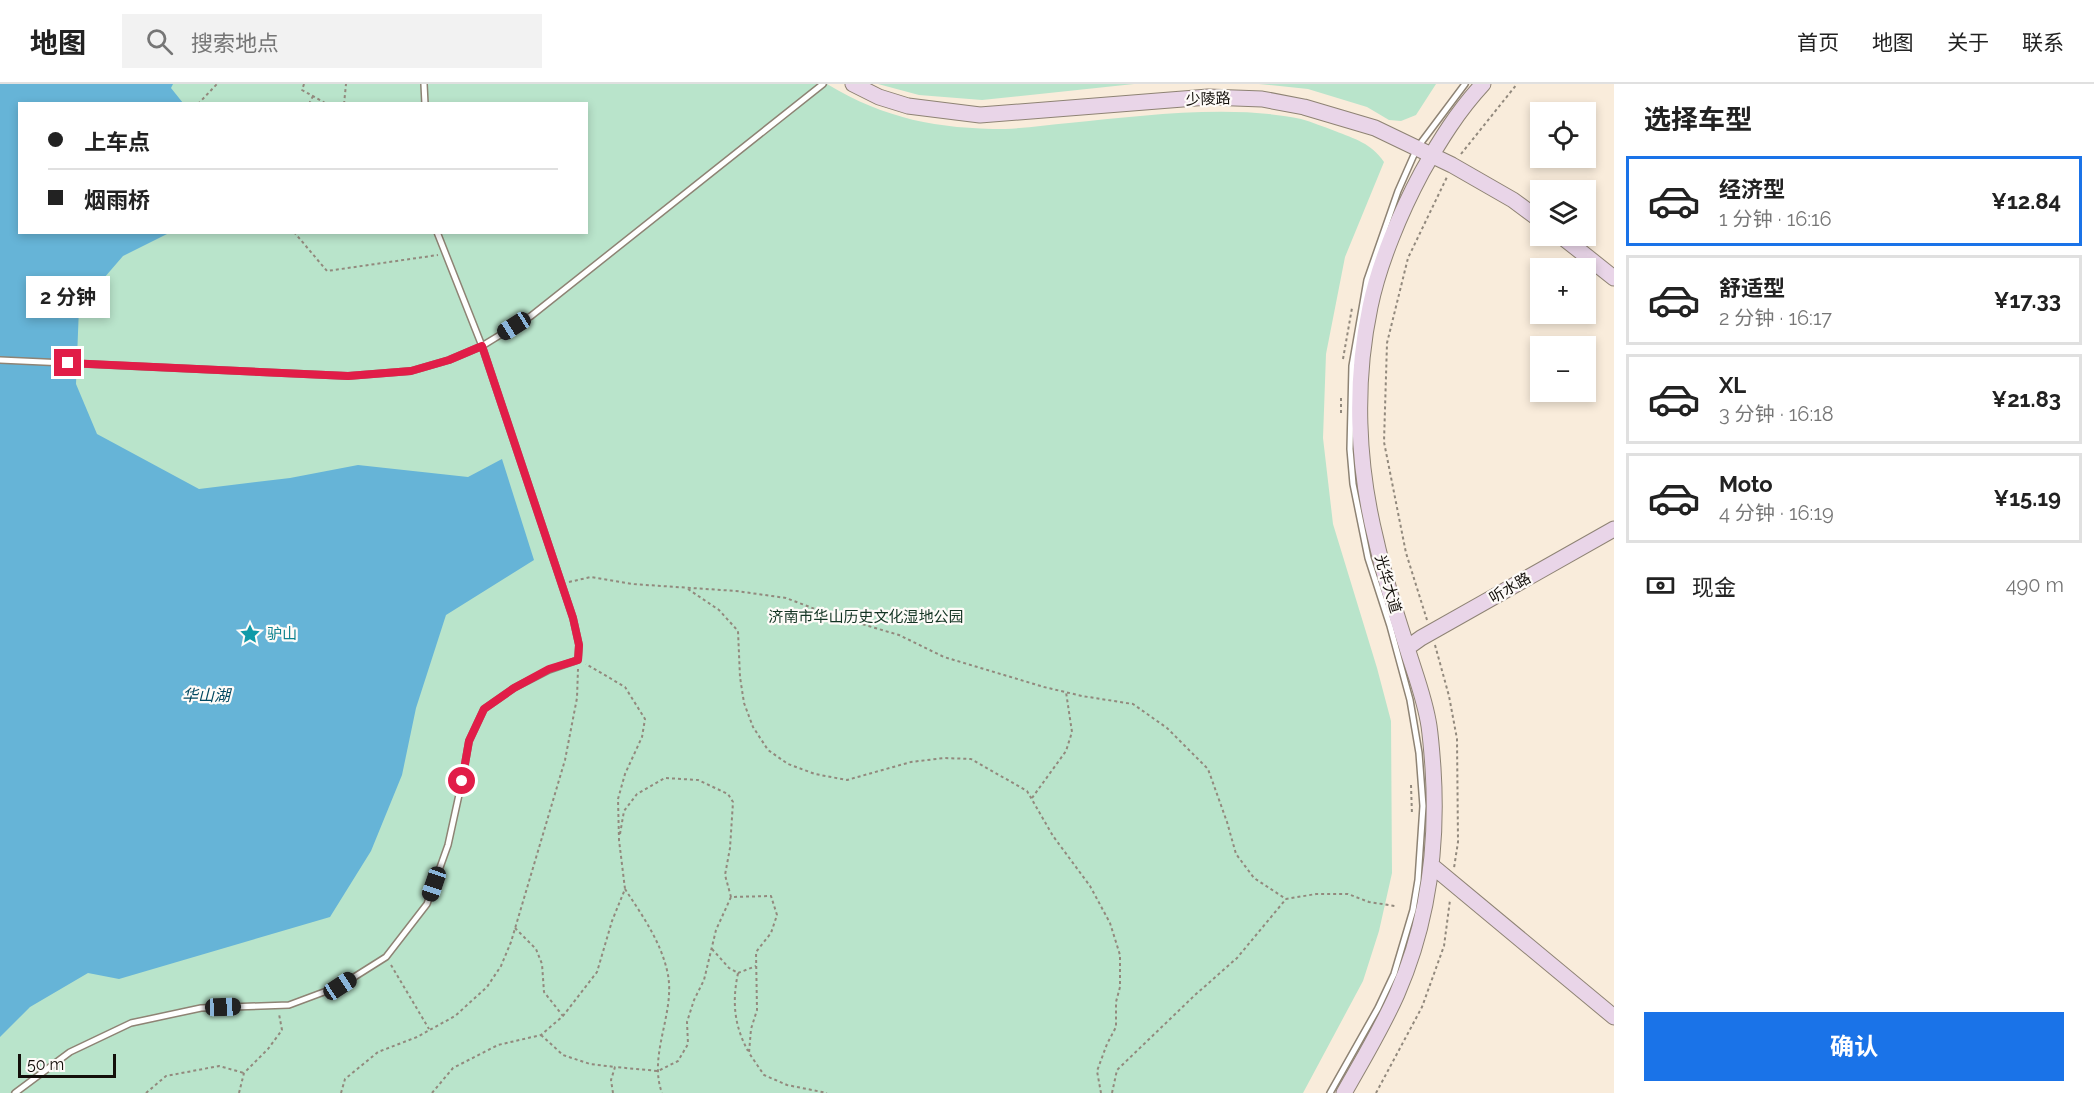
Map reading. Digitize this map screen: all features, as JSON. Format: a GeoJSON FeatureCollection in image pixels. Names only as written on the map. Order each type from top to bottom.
{"type":"FeatureCollection","features":[{"type":"Feature","properties":{"kind":"street","name":"少陵路"},"geometry":{"type":"LineString","coordinates":[[853,84],[879,97],[908,106],[980,115],[1208,97],[1262,99],[1304,107],[1375,128],[1452,165],[1513,200],[1530,213]]}},
{"type":"Feature","properties":{"kind":"street","name":"光华大道"},"geometry":{"type":"LineString","coordinates":[[1344,1093],[1397,995],[1424,914],[1431,865],[1433,771],[1429,725],[1376,542],[1366,499],[1359,403],[1370,305],[1404,206],[1448,127],[1483,84]]}},
{"type":"Feature","properties":{"kind":"street"},"geometry":{"type":"LineString","coordinates":[[1574,246],[1614,278]]}},
{"type":"Feature","properties":{"kind":"street","name":"听水路"},"geometry":{"type":"LineString","coordinates":[[1407,648],[1614,529]]}},
{"type":"Feature","properties":{"kind":"street"},"geometry":{"type":"LineString","coordinates":[[1431,865],[1614,1017]]}},
{"type":"Feature","properties":{"kind":"lane"},"geometry":{"type":"LineString","coordinates":[[424,84],[425,102]]}},
{"type":"Feature","properties":{"kind":"lane"},"geometry":{"type":"LineString","coordinates":[[0,360],[348,376],[411,371],[449,360],[482,346],[531,316],[824,84]]}},
{"type":"Feature","properties":{"kind":"lane"},"geometry":{"type":"LineString","coordinates":[[1330,1093],[1378,1008],[1394,974],[1413,910],[1418,880],[1423,806],[1419,753],[1410,700],[1366,549],[1353,484],[1350,449],[1352,366],[1367,280],[1398,191],[1417,148],[1466,84]]}},
{"type":"Feature","properties":{"kind":"lane"},"geometry":{"type":"LineString","coordinates":[[15,1093],[70,1052],[131,1023],[201,1008],[289,1005],[340,986],[386,957],[427,904],[448,845],[469,741],[484,709],[549,669],[578,660],[579,645],[562,584],[482,346],[438,234]]}},
{"type":"Feature","properties":{"kind":"path"},"geometry":{"type":"LineString","coordinates":[[200,102],[217,84]]}},
{"type":"Feature","properties":{"kind":"path"},"geometry":{"type":"LineString","coordinates":[[304,84],[302,90],[324,102]]}},
{"type":"Feature","properties":{"kind":"path"},"geometry":{"type":"LineString","coordinates":[[344,102],[346,84]]}},
{"type":"Feature","properties":{"kind":"path"},"geometry":{"type":"LineString","coordinates":[[1385,405],[1387,343],[1399,302],[1408,258],[1452,165],[1517,84]]}},
{"type":"Feature","properties":{"kind":"path"},"geometry":{"type":"LineString","coordinates":[[310,102],[313,96]]}},
{"type":"Feature","properties":{"kind":"path"},"geometry":{"type":"LineString","coordinates":[[296,234],[327,270],[445,254]]}},
{"type":"Feature","properties":{"kind":"path"},"geometry":{"type":"LineString","coordinates":[[562,584],[591,577],[633,584],[736,591],[786,598],[831,615],[899,635],[944,657],[1066,692],[1133,704],[1167,728],[1208,769],[1236,854],[1254,878],[1286,900]]}},
{"type":"Feature","properties":{"kind":"path"},"geometry":{"type":"LineString","coordinates":[[688,589],[719,610],[738,631],[740,677],[744,703],[753,727],[768,750],[788,764],[815,774],[847,780],[911,762],[944,758],[971,759],[1027,791],[1053,836],[1095,895],[1110,923],[1120,955],[1116,1027],[1097,1071],[1101,1093]]}},
{"type":"Feature","properties":{"kind":"path"},"geometry":{"type":"LineString","coordinates":[[341,1093],[345,1080],[378,1052],[417,1037],[455,1016],[487,987],[501,966],[515,928],[565,760],[577,698],[578,660],[625,687],[645,719],[642,737],[625,774],[618,799],[619,840],[625,889],[652,930],[668,975],[667,1010],[658,1071],[658,1084],[662,1093]]}},
{"type":"Feature","properties":{"kind":"path"},"geometry":{"type":"LineString","coordinates":[[1032,798],[1066,751],[1072,732],[1066,692]]}},
{"type":"Feature","properties":{"kind":"path"},"geometry":{"type":"LineString","coordinates":[[541,1035],[562,1055],[590,1064],[658,1071],[678,1061],[688,1044],[687,1022],[704,980],[716,930],[731,897],[725,874],[730,848],[732,802],[728,794],[698,780],[665,778],[637,794],[624,811],[619,840]]}},
{"type":"Feature","properties":{"kind":"path"},"geometry":{"type":"LineString","coordinates":[[432,1093],[453,1068],[498,1045],[541,1035],[563,1016],[597,972],[612,921],[625,889]]}},
{"type":"Feature","properties":{"kind":"path"},"geometry":{"type":"LineString","coordinates":[[1112,1093],[1117,1070],[1237,958],[1286,900],[1316,894],[1348,894],[1370,902],[1395,906]]}},
{"type":"Feature","properties":{"kind":"path"},"geometry":{"type":"LineString","coordinates":[[731,897],[771,896],[777,915],[771,933],[756,952],[757,1010],[751,1029],[748,1053]]}},
{"type":"Feature","properties":{"kind":"path"},"geometry":{"type":"LineString","coordinates":[[515,928],[536,949],[542,964],[544,992],[563,1016]]}},
{"type":"Feature","properties":{"kind":"path"},"geometry":{"type":"LineString","coordinates":[[712,949],[729,968],[738,973]]}},
{"type":"Feature","properties":{"kind":"path"},"geometry":{"type":"LineString","coordinates":[[386,957],[430,1030]]}},
{"type":"Feature","properties":{"kind":"path"},"geometry":{"type":"LineString","coordinates":[[738,973],[756,966]]}},
{"type":"Feature","properties":{"kind":"path"},"geometry":{"type":"LineString","coordinates":[[738,973],[734,1008],[741,1038],[748,1053],[764,1075],[787,1085],[827,1093]]}},
{"type":"Feature","properties":{"kind":"path"},"geometry":{"type":"LineString","coordinates":[[239,1093],[244,1073],[268,1049],[282,1030],[279,1011]]}},
{"type":"Feature","properties":{"kind":"path"},"geometry":{"type":"LineString","coordinates":[[146,1093],[165,1076],[219,1066],[244,1073]]}},
{"type":"Feature","properties":{"kind":"path"},"geometry":{"type":"LineString","coordinates":[[613,1093],[611,1080],[615,1067]]}},
{"type":"Feature","properties":{"kind":"green space","name":"济南市华山历史文化湿地公园"},"geometry":{"type":"Polygon","coordinates":[[[0,84],[827,84],[891,114],[957,127],[1013,129],[1125,117],[1245,112],[1305,120],[1356,139],[1374,150],[1384,162],[1345,257],[1326,354],[1323,438],[1333,524],[1391,721],[1392,873],[1379,931],[1363,981],[1303,1093],[0,1093],[0,84]]]}},
{"type":"Feature","properties":{"kind":"green space"},"geometry":{"type":"Polygon","coordinates":[[[878,84],[1134,84],[982,100],[919,95],[878,84]]]}},
{"type":"Feature","properties":{"kind":"green space"},"geometry":{"type":"Polygon","coordinates":[[[1259,84],[1436,84],[1416,115],[1401,121],[1389,120],[1367,107],[1308,89],[1259,84]]]}},
{"type":"Feature","properties":{"kind":"water","name":"华山湖"},"geometry":{"type":"Polygon","coordinates":[[[0,84],[173,84],[171,88],[182,102],[18,102],[18,234],[167,234],[123,256],[79,307],[76,384],[97,434],[199,489],[290,478],[358,465],[468,477],[502,459],[534,560],[446,615],[416,708],[402,775],[371,851],[330,917],[119,979],[88,973],[30,1007],[0,1037],[0,84]]]}},
{"type":"Feature","properties":{"kind":"place","name":"驴山"},"geometry":{"type":"Point","coordinates":[250,634]}},
{"type":"Feature","properties":{"kind":"route"},"geometry":{"type":"LineString","coordinates":[[68,363],[348,376],[411,371],[449,360],[482,346],[573,618],[579,645],[578,660],[549,669],[514,688],[484,709],[469,741],[462,781]]}}]}
